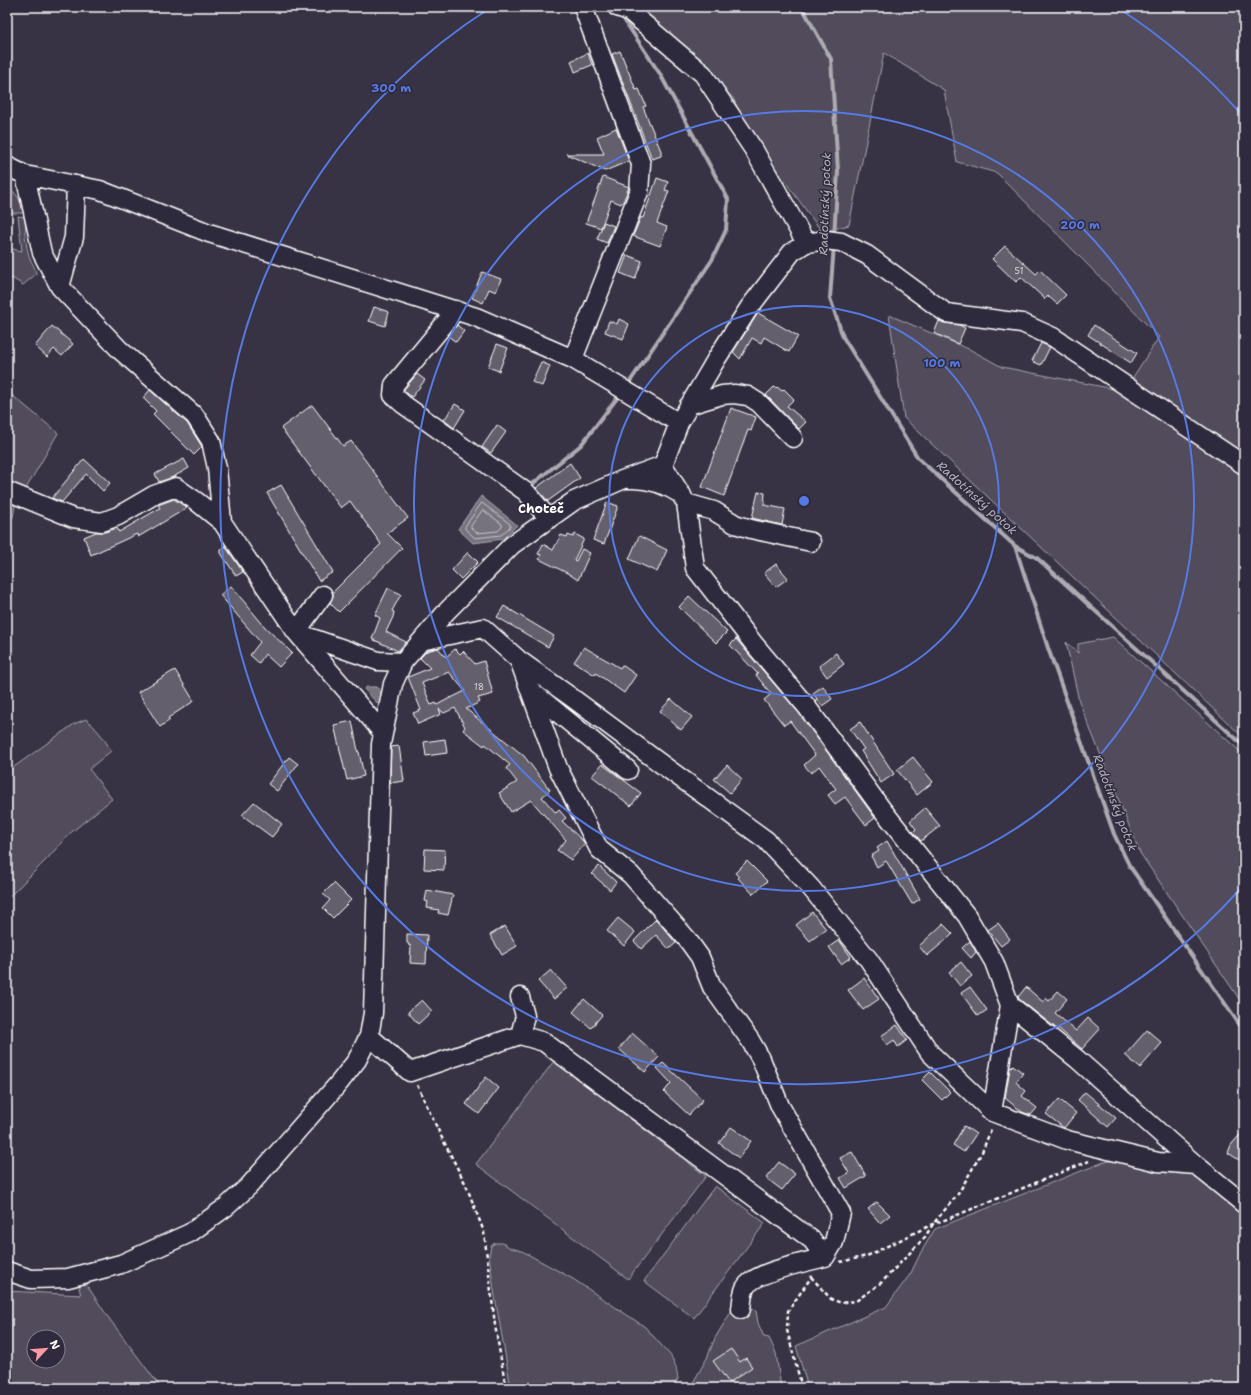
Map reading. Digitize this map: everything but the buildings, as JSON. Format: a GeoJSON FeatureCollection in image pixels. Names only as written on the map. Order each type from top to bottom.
{"type":"FeatureCollection","features":[{"type":"Feature","properties":{"kind":"street"},"geometry":{"type":"LineString","coordinates":[[573,359],[639,192],[641,178],[641,164],[583,7]]}},
{"type":"Feature","properties":{"kind":"street"},"geometry":{"type":"LineString","coordinates":[[617,7],[629,11],[703,74],[754,150],[806,243]]}},
{"type":"Feature","properties":{"kind":"street"},"geometry":{"type":"LineString","coordinates":[[7,166],[25,175],[100,190],[209,233],[476,317],[573,359],[679,423]]}},
{"type":"Feature","properties":{"kind":"street"},"geometry":{"type":"LineString","coordinates":[[25,175],[42,253],[60,287],[120,350],[195,416],[211,441],[217,468],[222,522]]}},
{"type":"Feature","properties":{"kind":"street"},"geometry":{"type":"LineString","coordinates":[[60,287],[74,237],[76,185]]}},
{"type":"Feature","properties":{"kind":"street"},"geometry":{"type":"LineString","coordinates":[[7,1271],[31,1279],[68,1278],[121,1264],[190,1233],[226,1206],[249,1186],[339,1083],[357,1060],[369,1036],[373,1013],[381,752],[383,733],[393,684],[403,662],[446,612],[512,546],[574,501],[663,464],[679,423],[689,405],[750,308],[792,252],[806,243],[834,241],[867,255],[946,313],[1022,323],[1053,337],[1244,465]]}},
{"type":"Feature","properties":{"kind":"street"},"geometry":{"type":"LineString","coordinates":[[456,310],[394,385],[393,395],[403,404],[526,492],[549,519]]}},
{"type":"Feature","properties":{"kind":"street"},"geometry":{"type":"LineString","coordinates":[[689,405],[722,395],[734,394],[748,396],[759,403],[793,438]]}},
{"type":"Feature","properties":{"kind":"street"},"geometry":{"type":"LineString","coordinates":[[663,464],[684,499],[695,568],[754,644],[807,707],[882,808],[967,916],[994,962],[1010,1006],[992,1112]]}},
{"type":"Feature","properties":{"kind":"street"},"geometry":{"type":"LineString","coordinates":[[622,480],[631,478],[648,480],[674,490],[684,499],[714,511],[735,524],[751,529],[812,542]]}},
{"type":"Feature","properties":{"kind":"street"},"geometry":{"type":"LineString","coordinates":[[7,491],[73,518],[102,522],[118,516],[154,495],[176,487],[222,522],[296,632],[383,733]]}},
{"type":"Feature","properties":{"kind":"street"},"geometry":{"type":"LineString","coordinates":[[296,632],[323,595]]}},
{"type":"Feature","properties":{"kind":"street"},"geometry":{"type":"LineString","coordinates":[[421,641],[483,628],[519,660],[766,840],[811,888],[869,960],[930,1053],[992,1112],[1067,1140],[1158,1162],[1196,1165]]}},
{"type":"Feature","properties":{"kind":"street"},"geometry":{"type":"LineString","coordinates":[[296,632],[378,661],[403,662]]}},
{"type":"Feature","properties":{"kind":"street"},"geometry":{"type":"LineString","coordinates":[[519,660],[558,768],[599,849],[631,874],[687,939],[700,957],[712,988],[750,1040],[761,1059],[780,1106],[841,1213],[834,1242],[825,1257],[774,1271],[762,1275],[752,1281],[746,1287],[742,1298],[741,1309]]}},
{"type":"Feature","properties":{"kind":"street"},"geometry":{"type":"LineString","coordinates":[[530,690],[628,770]]}},
{"type":"Feature","properties":{"kind":"street"},"geometry":{"type":"LineString","coordinates":[[520,997],[525,1016],[520,1035]]}},
{"type":"Feature","properties":{"kind":"street"},"geometry":{"type":"LineString","coordinates":[[1010,1006],[1077,1059],[1196,1165],[1244,1204]]}},
{"type":"Feature","properties":{"kind":"street"},"geometry":{"type":"LineString","coordinates":[[369,1036],[410,1072],[520,1035],[544,1042],[812,1240],[825,1257]]}},
{"type":"Feature","properties":{"kind":"path"},"geometry":{"type":"LineString","coordinates":[[410,1072],[466,1185],[484,1232],[495,1325],[506,1388]]}},
{"type":"Feature","properties":{"kind":"path"},"geometry":{"type":"LineString","coordinates":[[811,1277],[831,1299],[841,1303],[856,1301],[882,1282],[925,1237],[933,1224],[958,1194],[982,1152],[992,1127],[992,1112]]}},
{"type":"Feature","properties":{"kind":"path"},"geometry":{"type":"LineString","coordinates":[[802,1388],[787,1330],[788,1311],[825,1257],[837,1262],[867,1256],[933,1224],[1113,1151]]}},
{"type":"Feature","properties":{"kind":"shaded area"},"geometry":{"type":"Polygon","coordinates":[[[635,7],[1244,7],[1244,738],[904,418],[889,315],[971,350],[1002,367],[1124,391],[1159,337],[997,173],[957,162],[944,90],[884,53],[849,225],[822,232],[751,135],[733,98],[703,66],[635,7]]]}},
{"type":"Feature","properties":{"kind":"shaded area"},"geometry":{"type":"Polygon","coordinates":[[[7,184],[18,197],[25,213],[7,213],[7,184]]]}},
{"type":"Feature","properties":{"kind":"shaded area"},"geometry":{"type":"Polygon","coordinates":[[[18,216],[24,217],[27,248],[36,274],[23,285],[12,278],[7,282],[7,248],[22,251],[18,216]]]}},
{"type":"Feature","properties":{"kind":"shaded area"},"geometry":{"type":"Polygon","coordinates":[[[7,391],[58,433],[24,492],[7,484],[7,391]]]}},
{"type":"Feature","properties":{"kind":"shaded area"},"geometry":{"type":"Polygon","coordinates":[[[7,497],[16,501],[13,517],[7,527],[7,497]]]}},
{"type":"Feature","properties":{"kind":"shaded area"},"geometry":{"type":"Polygon","coordinates":[[[1113,637],[1244,755],[1244,1006],[1140,853],[1079,701],[1066,642],[1078,653],[1078,644],[1113,637]]]}},
{"type":"Feature","properties":{"kind":"shaded area"},"geometry":{"type":"Polygon","coordinates":[[[86,719],[100,734],[111,751],[89,769],[112,799],[68,835],[47,859],[7,899],[7,772],[74,724],[86,719]]]}},
{"type":"Feature","properties":{"kind":"shaded area"},"geometry":{"type":"Polygon","coordinates":[[[554,1061],[706,1176],[628,1279],[476,1164],[554,1061]]]}},
{"type":"Feature","properties":{"kind":"shaded area"},"geometry":{"type":"Polygon","coordinates":[[[1122,1159],[1195,1172],[1244,1208],[1244,1388],[808,1388],[796,1346],[886,1307],[911,1273],[921,1252],[935,1229],[1104,1162],[1122,1159]]]}},
{"type":"Feature","properties":{"kind":"shaded area"},"geometry":{"type":"Polygon","coordinates":[[[715,1186],[765,1223],[694,1318],[644,1281],[715,1186]]]}},
{"type":"Feature","properties":{"kind":"shaded area"},"geometry":{"type":"Polygon","coordinates":[[[495,1243],[502,1243],[511,1248],[522,1251],[573,1279],[645,1327],[671,1356],[676,1367],[678,1379],[672,1388],[511,1388],[489,1256],[491,1246],[495,1243]]]}},
{"type":"Feature","properties":{"kind":"shaded area"},"geometry":{"type":"Polygon","coordinates":[[[86,1284],[108,1317],[161,1388],[7,1388],[7,1291],[81,1295],[79,1288],[81,1285],[86,1284]]]}},
{"type":"Feature","properties":{"kind":"shaded area"},"geometry":{"type":"Polygon","coordinates":[[[744,1302],[756,1311],[758,1323],[764,1337],[769,1338],[776,1353],[781,1388],[690,1388],[707,1358],[715,1338],[734,1307],[744,1302]]]}},
{"type":"Feature","properties":{"kind":"water"},"geometry":{"type":"Polygon","coordinates":[[[481,496],[517,525],[503,539],[473,543],[458,529],[481,496]]]}},
{"type":"Feature","properties":{"kind":"water"},"geometry":{"type":"Polygon","coordinates":[[[367,687],[376,687],[381,691],[382,700],[379,705],[364,689],[367,687]]]}},
{"type":"Feature","properties":{"kind":"waterway","name":"Radotínský potok"},"geometry":{"type":"LineString","coordinates":[[802,7],[831,59],[838,171],[834,237]]}},
{"type":"Feature","properties":{"kind":"waterway"},"geometry":{"type":"LineString","coordinates":[[621,15],[660,74],[728,199],[726,230],[712,260],[627,386]]}},
{"type":"Feature","properties":{"kind":"waterway","name":"Radotínský potok"},"geometry":{"type":"LineString","coordinates":[[834,245],[830,298],[843,337],[918,458],[1015,546],[1048,648],[1114,834],[1129,865],[1244,1031]]}},
{"type":"Feature","properties":{"kind":"waterway"},"geometry":{"type":"LineString","coordinates":[[530,486],[581,445],[621,393]]}},
{"type":"Feature","properties":{"kind":"waterway"},"geometry":{"type":"LineString","coordinates":[[1015,546],[1037,558],[1244,746]]}},
{"type":"Feature","properties":{"kind":"district","name":"Choteč"},"geometry":{"type":"Point","coordinates":[541,508]}}]}
